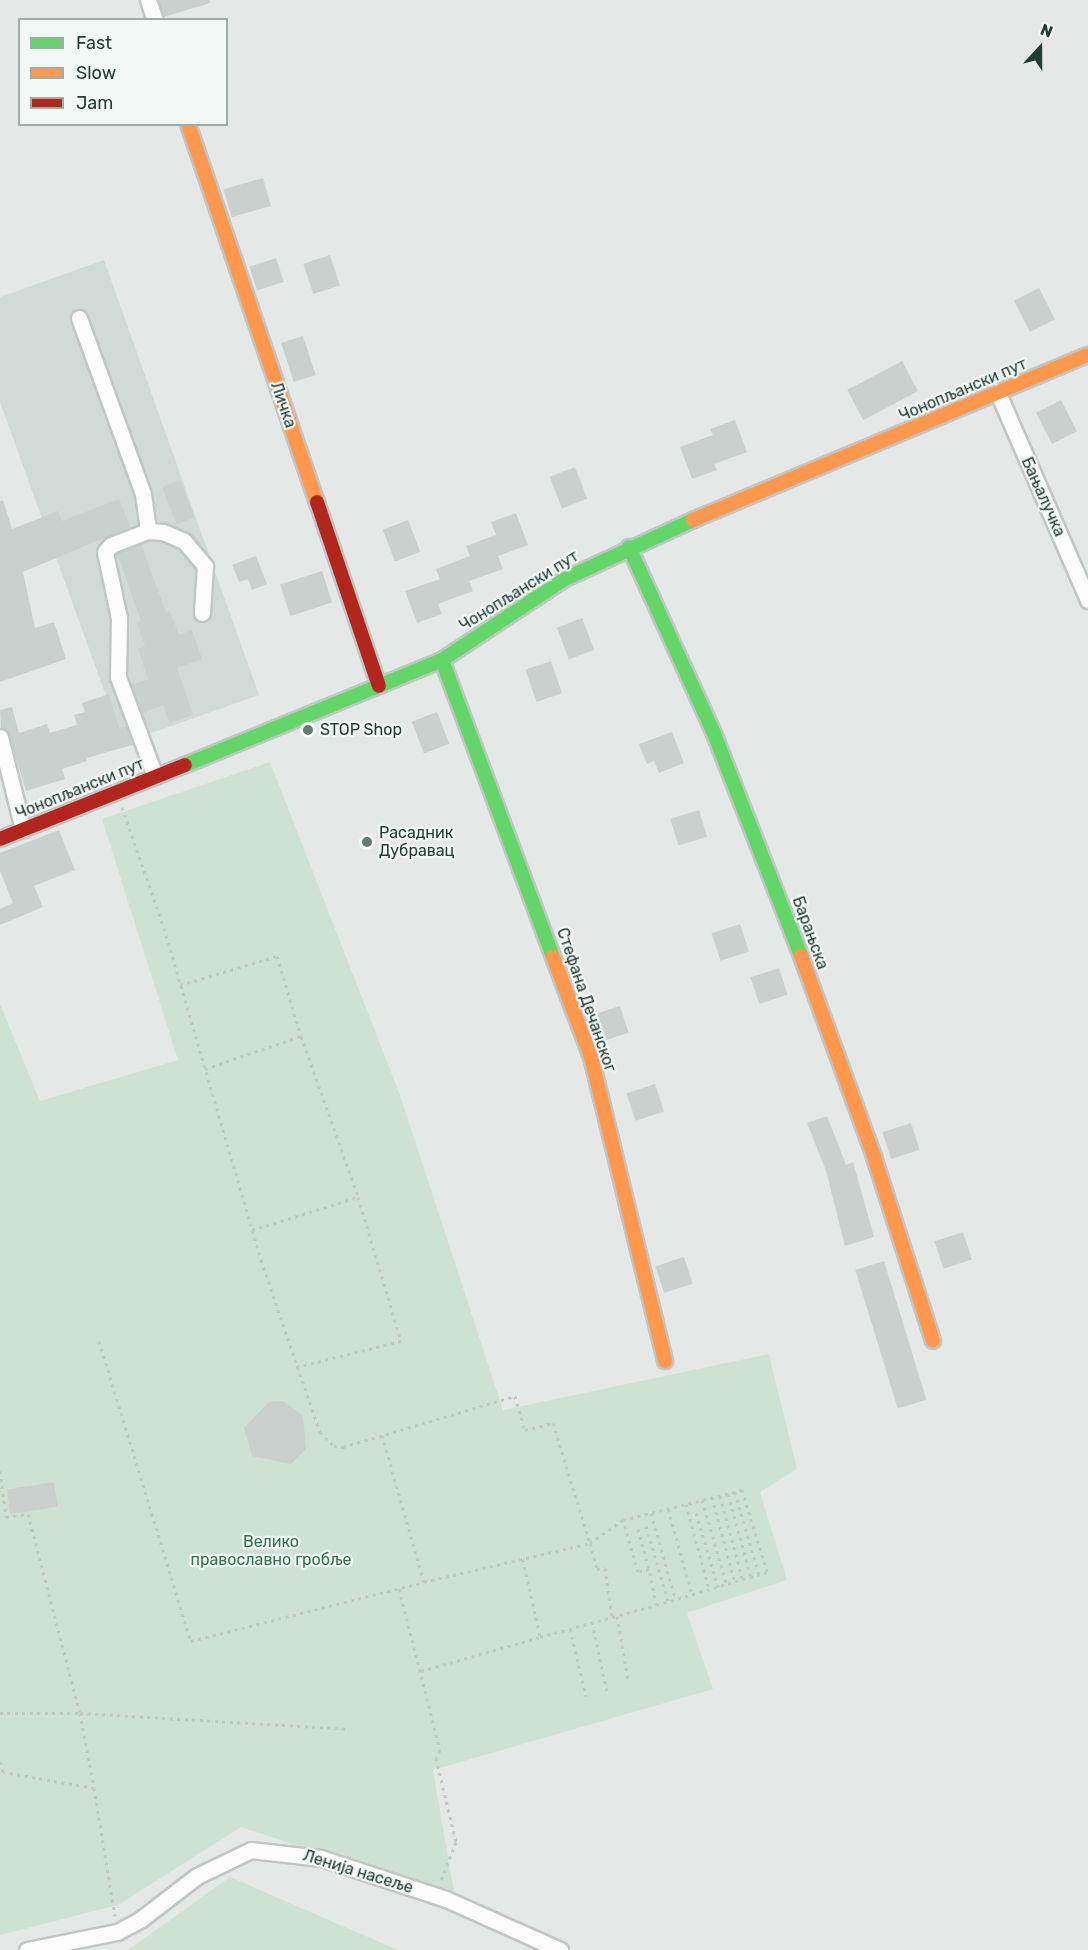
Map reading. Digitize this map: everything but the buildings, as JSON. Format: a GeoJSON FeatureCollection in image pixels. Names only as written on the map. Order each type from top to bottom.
{"type":"FeatureCollection","features":[{"type":"Feature","properties":{"kind":"street"},"geometry":{"type":"LineString","coordinates":[[148,0],[153,18]]}},
{"type":"Feature","properties":{"kind":"street","name":"Личка"},"geometry":{"type":"LineString","coordinates":[[190,126],[379,686]]}},
{"type":"Feature","properties":{"kind":"street"},"geometry":{"type":"LineString","coordinates":[[79,318],[143,494],[148,531]]}},
{"type":"Feature","properties":{"kind":"street","name":"Чонопљански пут"},"geometry":{"type":"LineString","coordinates":[[0,839],[442,660],[534,598],[629,547],[1088,355]]}},
{"type":"Feature","properties":{"kind":"street","name":"Бањалучка"},"geometry":{"type":"LineString","coordinates":[[998,393],[1088,600]]}},
{"type":"Feature","properties":{"kind":"street"},"geometry":{"type":"LineString","coordinates":[[155,776],[118,677],[119,618],[105,552],[111,545],[148,531],[174,535],[193,549],[204,566],[202,613]]}},
{"type":"Feature","properties":{"kind":"street","name":"Барањска"},"geometry":{"type":"LineString","coordinates":[[629,547],[713,731],[789,922],[874,1157],[933,1341]]}},
{"type":"Feature","properties":{"kind":"street","name":"Стефана Дечанског"},"geometry":{"type":"LineString","coordinates":[[442,660],[591,1057],[665,1361]]}},
{"type":"Feature","properties":{"kind":"street"},"geometry":{"type":"LineString","coordinates":[[0,737],[23,829]]}},
{"type":"Feature","properties":{"kind":"street","name":"Ленија насеље"},"geometry":{"type":"LineString","coordinates":[[27,1950],[117,1932],[141,1919],[197,1876],[251,1850],[321,1858],[435,1896],[560,1950]]}},
{"type":"Feature","properties":{"kind":"path"},"geometry":{"type":"LineString","coordinates":[[117,791],[180,985],[252,1230],[313,1417],[328,1442],[343,1447],[514,1396],[525,1430],[553,1423],[597,1569],[605,1568],[628,1679]]}},
{"type":"Feature","properties":{"kind":"path"},"geometry":{"type":"LineString","coordinates":[[180,985],[277,956],[300,1036],[358,1197],[401,1341],[296,1367]]}},
{"type":"Feature","properties":{"kind":"path"},"geometry":{"type":"LineString","coordinates":[[205,1069],[300,1036]]}},
{"type":"Feature","properties":{"kind":"path"},"geometry":{"type":"LineString","coordinates":[[252,1230],[358,1197]]}},
{"type":"Feature","properties":{"kind":"path"},"geometry":{"type":"LineString","coordinates":[[99,1341],[191,1641],[399,1588],[590,1543],[623,1520],[742,1490],[767,1572],[727,1586],[675,1598],[420,1672]]}},
{"type":"Feature","properties":{"kind":"path"},"geometry":{"type":"LineString","coordinates":[[382,1435],[424,1582]]}},
{"type":"Feature","properties":{"kind":"path"},"geometry":{"type":"LineString","coordinates":[[0,1471],[6,1517]]}},
{"type":"Feature","properties":{"kind":"path"},"geometry":{"type":"LineString","coordinates":[[735,1492],[759,1575]]}},
{"type":"Feature","properties":{"kind":"path"},"geometry":{"type":"LineString","coordinates":[[728,1494],[751,1578]]}},
{"type":"Feature","properties":{"kind":"path"},"geometry":{"type":"LineString","coordinates":[[720,1496],[743,1581]]}},
{"type":"Feature","properties":{"kind":"path"},"geometry":{"type":"LineString","coordinates":[[712,1497],[735,1583]]}},
{"type":"Feature","properties":{"kind":"path"},"geometry":{"type":"LineString","coordinates":[[702,1500],[727,1586]]}},
{"type":"Feature","properties":{"kind":"path"},"geometry":{"type":"LineString","coordinates":[[686,1504],[709,1589]]}},
{"type":"Feature","properties":{"kind":"path"},"geometry":{"type":"LineString","coordinates":[[668,1509],[692,1594]]}},
{"type":"Feature","properties":{"kind":"path"},"geometry":{"type":"LineString","coordinates":[[651,1513],[675,1598]]}},
{"type":"Feature","properties":{"kind":"path"},"geometry":{"type":"LineString","coordinates":[[0,1518],[28,1514],[80,1713],[117,1932]]}},
{"type":"Feature","properties":{"kind":"path"},"geometry":{"type":"LineString","coordinates":[[696,1514],[718,1587]]}},
{"type":"Feature","properties":{"kind":"path"},"geometry":{"type":"LineString","coordinates":[[623,1520],[638,1572],[649,1569]]}},
{"type":"Feature","properties":{"kind":"path"},"geometry":{"type":"LineString","coordinates":[[646,1526],[668,1601]]}},
{"type":"Feature","properties":{"kind":"path"},"geometry":{"type":"LineString","coordinates":[[638,1529],[656,1605]]}},
{"type":"Feature","properties":{"kind":"path"},"geometry":{"type":"LineString","coordinates":[[523,1559],[540,1637]]}},
{"type":"Feature","properties":{"kind":"path"},"geometry":{"type":"LineString","coordinates":[[399,1588],[440,1750],[436,1758],[456,1842],[435,1896]]}},
{"type":"Feature","properties":{"kind":"path"},"geometry":{"type":"LineString","coordinates":[[592,1622],[607,1692]]}},
{"type":"Feature","properties":{"kind":"path"},"geometry":{"type":"LineString","coordinates":[[570,1629],[586,1696]]}},
{"type":"Feature","properties":{"kind":"path"},"geometry":{"type":"LineString","coordinates":[[0,1713],[80,1713],[346,1729]]}},
{"type":"Feature","properties":{"kind":"path"},"geometry":{"type":"LineString","coordinates":[[0,1761],[3,1772],[94,1788]]}},
{"type":"Feature","properties":{"kind":"shaded area"},"geometry":{"type":"Polygon","coordinates":[[[104,260],[259,695],[123,743],[0,402],[0,297],[104,260]]]}},
{"type":"Feature","properties":{"kind":"green space","name":"Велико православно гробље"},"geometry":{"type":"Polygon","coordinates":[[[270,762],[400,1095],[503,1410],[769,1354],[797,1469],[760,1492],[787,1580],[687,1613],[713,1689],[433,1770],[455,1898],[241,1827],[118,1905],[0,1935],[0,1004],[40,1101],[178,1060],[102,819],[270,762]]]}},
{"type":"Feature","properties":{"kind":"green space"},"geometry":{"type":"Polygon","coordinates":[[[230,1877],[398,1950],[128,1950],[230,1877]]]}},
{"type":"Feature","properties":{"kind":"traffic: fast"},"geometry":{"type":"LineString","coordinates":[[185,765],[442,660],[565,579],[693,520]]}},
{"type":"Feature","properties":{"kind":"traffic: fast"},"geometry":{"type":"LineString","coordinates":[[629,547],[713,731],[801,956]]}},
{"type":"Feature","properties":{"kind":"traffic: fast"},"geometry":{"type":"LineString","coordinates":[[442,660],[553,957]]}},
{"type":"Feature","properties":{"kind":"traffic: slow"},"geometry":{"type":"LineString","coordinates":[[189,126],[317,502]]}},
{"type":"Feature","properties":{"kind":"traffic: slow"},"geometry":{"type":"LineString","coordinates":[[693,520],[1088,355]]}},
{"type":"Feature","properties":{"kind":"traffic: slow"},"geometry":{"type":"LineString","coordinates":[[801,956],[874,1157],[933,1341]]}},
{"type":"Feature","properties":{"kind":"traffic: slow"},"geometry":{"type":"LineString","coordinates":[[553,957],[591,1057],[665,1361]]}},
{"type":"Feature","properties":{"kind":"traffic: jam"},"geometry":{"type":"LineString","coordinates":[[317,502],[379,686]]}},
{"type":"Feature","properties":{"kind":"traffic: jam"},"geometry":{"type":"LineString","coordinates":[[0,839],[185,765]]}},
{"type":"Feature","properties":{"kind":"place","name":"STOP Shop"},"geometry":{"type":"Point","coordinates":[308,730]}},
{"type":"Feature","properties":{"kind":"place","name":"Расадник Дубравац"},"geometry":{"type":"Point","coordinates":[367,842]}}]}
